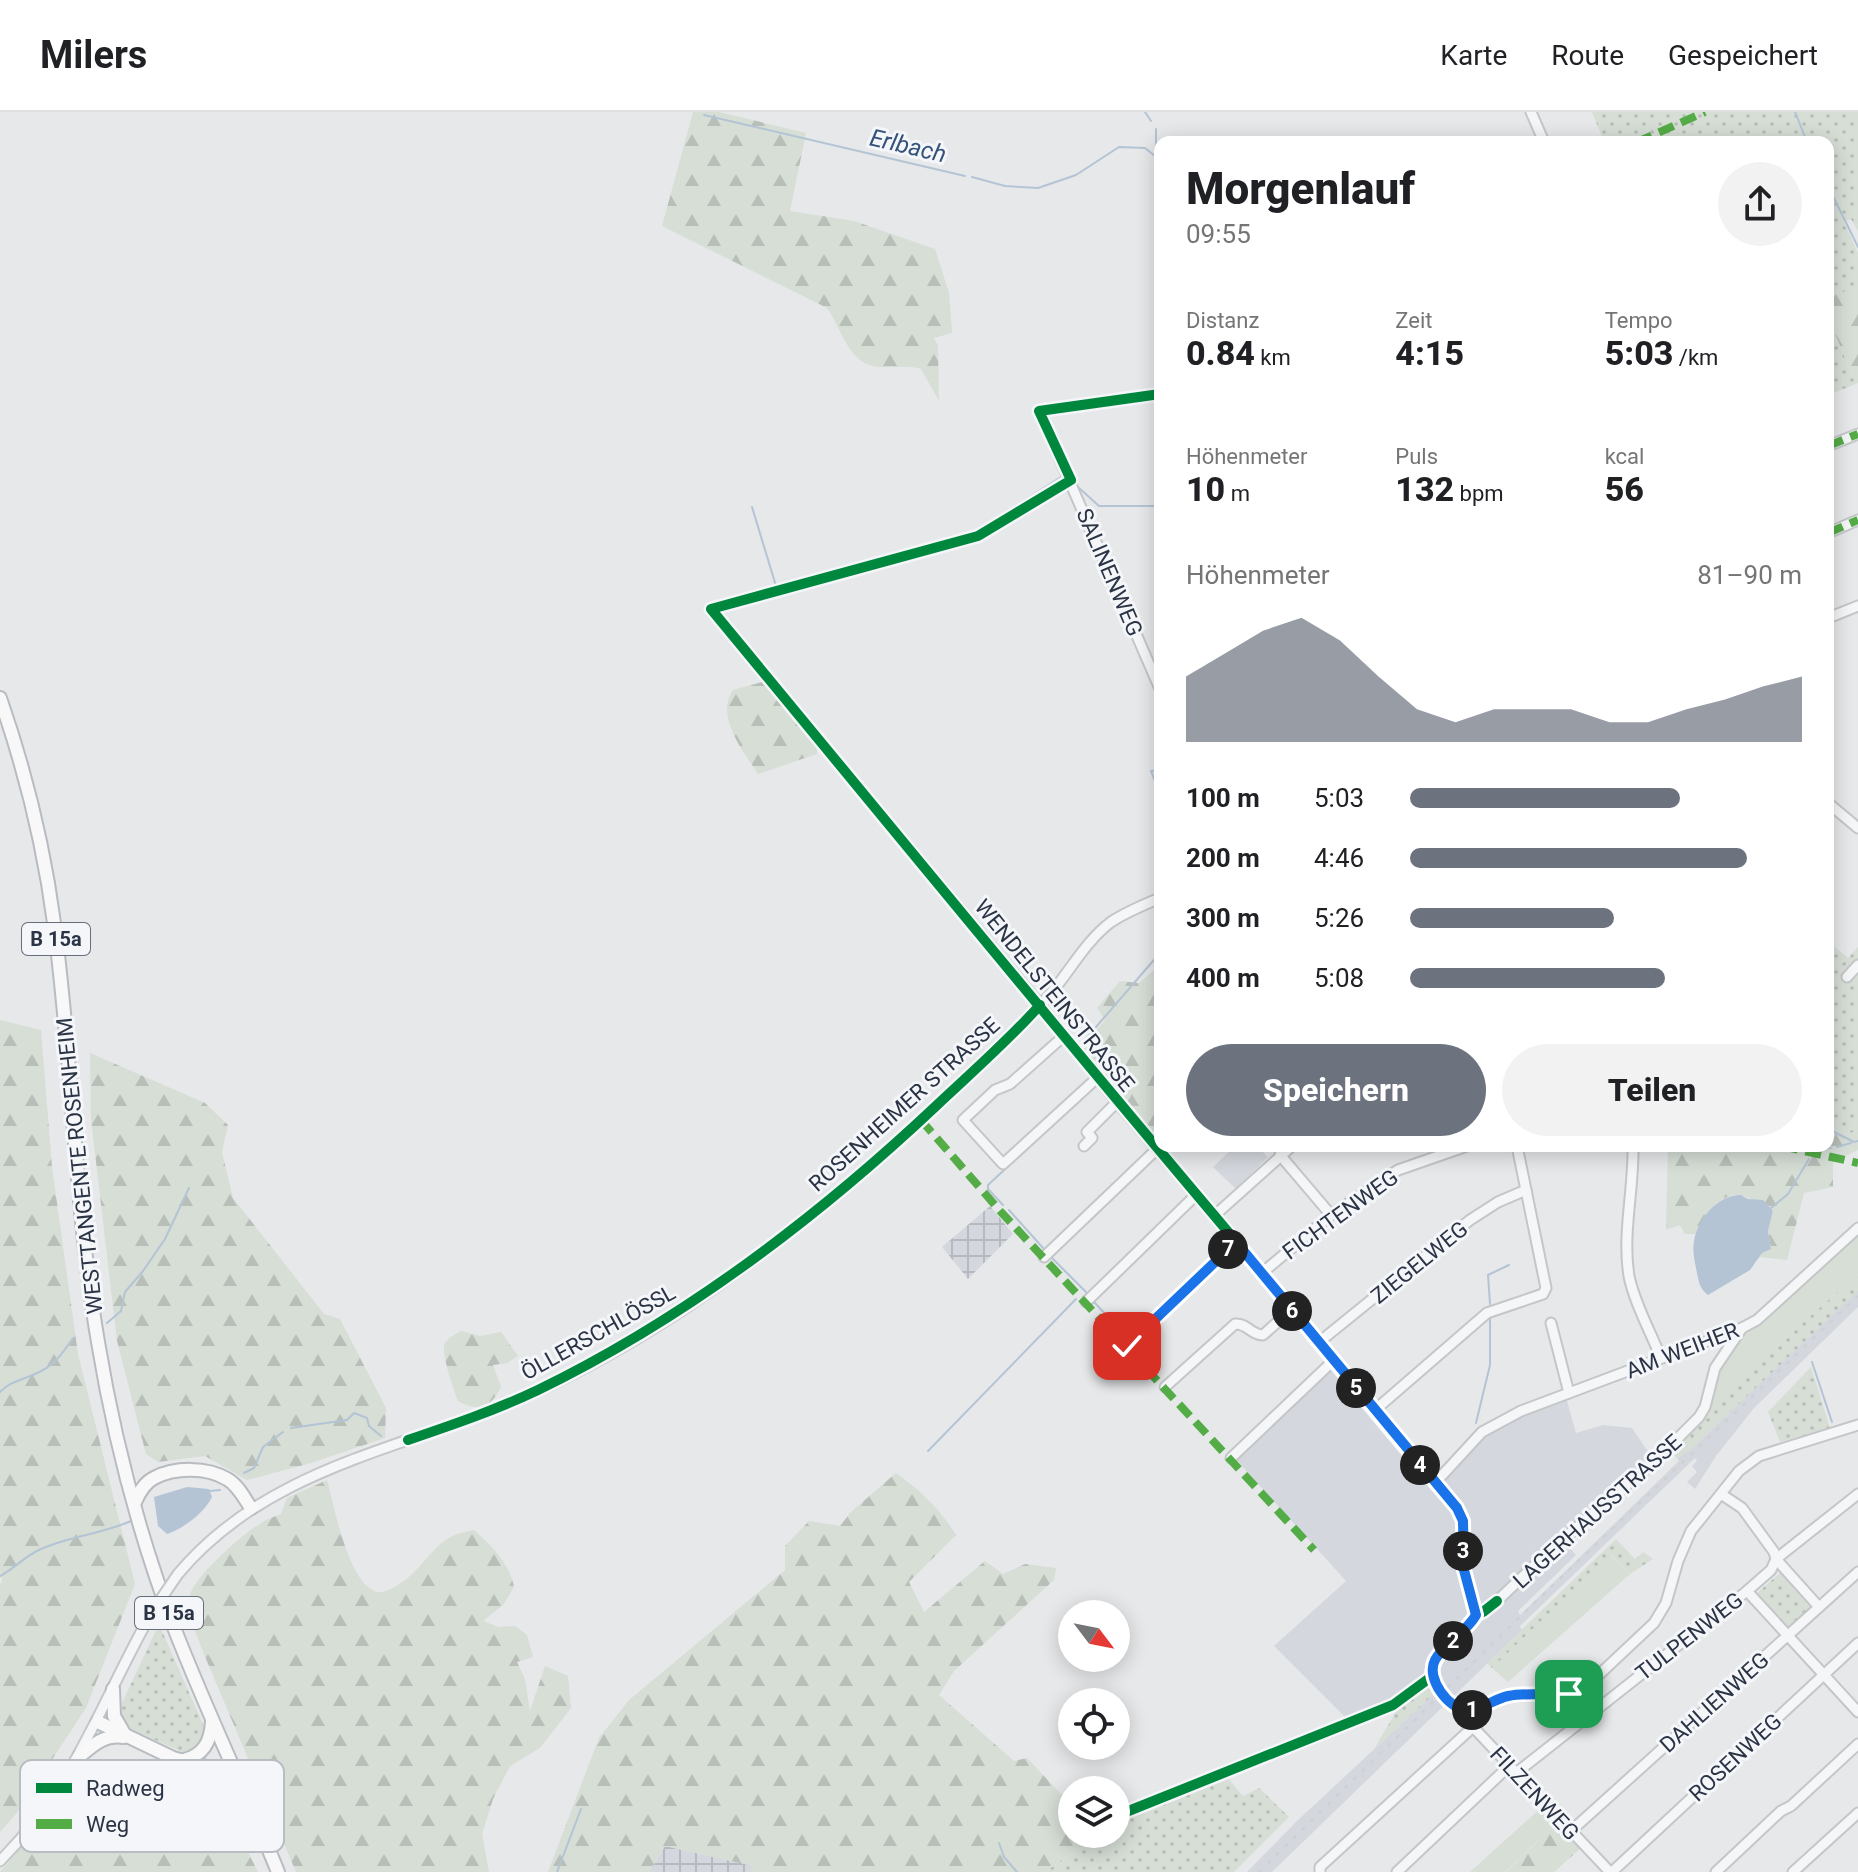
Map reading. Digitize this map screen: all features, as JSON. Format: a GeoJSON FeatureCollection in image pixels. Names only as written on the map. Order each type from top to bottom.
{"type":"FeatureCollection","features":[{"type":"Feature","properties":{"kind":"highway","name":"WESTTANGENTE ROSENHEIM"},"geometry":{"type":"LineString","coordinates":[[0,698],[33,814],[54,920],[77,1187],[101,1359],[124,1465],[174,1628],[213,1720]]}},
{"type":"Feature","properties":{"kind":"highway"},"geometry":{"type":"LineString","coordinates":[[124,1465],[133,1473],[153,1478],[188,1470],[206,1471],[234,1484],[251,1508]]}},
{"type":"Feature","properties":{"kind":"highway"},"geometry":{"type":"LineString","coordinates":[[135,1502],[142,1488],[153,1478]]}},
{"type":"Feature","properties":{"kind":"highway"},"geometry":{"type":"LineString","coordinates":[[113,1689],[114,1716],[127,1738]]}},
{"type":"Feature","properties":{"kind":"highway"},"geometry":{"type":"LineString","coordinates":[[98,1722],[127,1738],[181,1760],[203,1751],[211,1737],[213,1720]]}},
{"type":"Feature","properties":{"kind":"highway","name":"B 15a"},"geometry":{"type":"LineString","coordinates":[[213,1720],[230,1760]]}},
{"type":"Feature","properties":{"kind":"highway"},"geometry":{"type":"LineString","coordinates":[[80,1756],[100,1740],[127,1738]]}},
{"type":"Feature","properties":{"kind":"highway","name":"B 15a"},"geometry":{"type":"LineString","coordinates":[[269,1852],[278,1872]]}},
{"type":"Feature","properties":{"kind":"street"},"geometry":{"type":"LineString","coordinates":[[1531,112],[1541,136]]}},
{"type":"Feature","properties":{"kind":"street","name":"SALINENWEG"},"geometry":{"type":"LineString","coordinates":[[1154,395],[1039,411],[1154,675]]}},
{"type":"Feature","properties":{"kind":"street"},"geometry":{"type":"LineString","coordinates":[[1834,444],[1858,434]]}},
{"type":"Feature","properties":{"kind":"street"},"geometry":{"type":"LineString","coordinates":[[1834,531],[1857,525]]}},
{"type":"Feature","properties":{"kind":"street"},"geometry":{"type":"LineString","coordinates":[[1834,616],[1858,606]]}},
{"type":"Feature","properties":{"kind":"street","name":"WENDELSTEINSTRASSE"},"geometry":{"type":"LineString","coordinates":[[830,753],[1154,1145]]}},
{"type":"Feature","properties":{"kind":"street"},"geometry":{"type":"LineString","coordinates":[[1834,808],[1858,828]]}},
{"type":"Feature","properties":{"kind":"street","name":"ROSENHEIMER STRASSE"},"geometry":{"type":"LineString","coordinates":[[792,1231],[904,1138],[1040,1005],[1110,923],[1154,901]]}},
{"type":"Feature","properties":{"kind":"street"},"geometry":{"type":"LineString","coordinates":[[1847,977],[1858,965]]}},
{"type":"Feature","properties":{"kind":"street"},"geometry":{"type":"LineString","coordinates":[[1065,1035],[1010,1084],[995,1090],[963,1120],[1003,1164],[1097,1078]]}},
{"type":"Feature","properties":{"kind":"street"},"geometry":{"type":"LineString","coordinates":[[1084,1146],[1092,1138],[1087,1132],[1117,1102]]}},
{"type":"Feature","properties":{"kind":"street"},"geometry":{"type":"LineString","coordinates":[[1044,1257],[1154,1152]]}},
{"type":"Feature","properties":{"kind":"street","name":"WENDELSTEINSTRASSE"},"geometry":{"type":"LineString","coordinates":[[1160,1152],[1457,1508],[1463,1521],[1464,1570],[1476,1615]]}},
{"type":"Feature","properties":{"kind":"street"},"geometry":{"type":"LineString","coordinates":[[1214,1216],[1284,1152]]}},
{"type":"Feature","properties":{"kind":"street","name":"FICHTENWEG"},"geometry":{"type":"LineString","coordinates":[[1262,1273],[1331,1215],[1398,1170],[1450,1152]]}},
{"type":"Feature","properties":{"kind":"street"},"geometry":{"type":"LineString","coordinates":[[1375,1410],[1487,1313],[1543,1294],[1546,1288],[1518,1152]]}},
{"type":"Feature","properties":{"kind":"street"},"geometry":{"type":"LineString","coordinates":[[1633,1152],[1626,1232],[1629,1279],[1661,1358]]}},
{"type":"Feature","properties":{"kind":"street"},"geometry":{"type":"LineString","coordinates":[[1280,1155],[1331,1215]]}},
{"type":"Feature","properties":{"kind":"street","name":"ZIEGELWEG"},"geometry":{"type":"LineString","coordinates":[[1318,1343],[1470,1220],[1498,1202],[1526,1190]]}},
{"type":"Feature","properties":{"kind":"street"},"geometry":{"type":"LineString","coordinates":[[1086,1302],[1196,1195]]}},
{"type":"Feature","properties":{"kind":"street","name":"AM WEIHER"},"geometry":{"type":"LineString","coordinates":[[1435,1483],[1482,1432],[1521,1411],[1742,1328],[1765,1314],[1858,1228]]}},
{"type":"Feature","properties":{"kind":"street","name":"ÖLLERSCHLÖSSL"},"geometry":{"type":"LineString","coordinates":[[77,1760],[152,1612],[178,1574],[220,1531],[251,1508],[288,1486],[355,1458],[501,1407],[616,1350],[686,1308],[792,1231]]}},
{"type":"Feature","properties":{"kind":"street"},"geometry":{"type":"LineString","coordinates":[[1127,1346],[1236,1242]]}},
{"type":"Feature","properties":{"kind":"street"},"geometry":{"type":"LineString","coordinates":[[1165,1387],[1235,1324],[1240,1323],[1263,1335],[1291,1310]]}},
{"type":"Feature","properties":{"kind":"street"},"geometry":{"type":"LineString","coordinates":[[1551,1323],[1569,1393]]}},
{"type":"Feature","properties":{"kind":"street","name":"LAGERHAUSSTRASSE"},"geometry":{"type":"LineString","coordinates":[[1431,1677],[1435,1659],[1476,1615],[1497,1601],[1555,1546],[1657,1459],[1699,1417],[1705,1407],[1715,1368],[1742,1328]]}},
{"type":"Feature","properties":{"kind":"street"},"geometry":{"type":"LineString","coordinates":[[1231,1458],[1333,1361]]}},
{"type":"Feature","properties":{"kind":"street"},"geometry":{"type":"LineString","coordinates":[[1393,1705],[1431,1677],[1453,1704],[1463,1711],[1506,1697],[1569,1694],[1588,1685],[1654,1623],[1666,1603],[1687,1538],[1739,1471],[1759,1456],[1858,1425]]}},
{"type":"Feature","properties":{"kind":"street"},"geometry":{"type":"LineString","coordinates":[[1721,1494],[1742,1508],[1776,1559],[1819,1607]]}},
{"type":"Feature","properties":{"kind":"street","name":"TULPENWEG"},"geometry":{"type":"LineString","coordinates":[[1397,1872],[1512,1770],[1747,1591],[1771,1570],[1776,1559],[1858,1494]]}},
{"type":"Feature","properties":{"kind":"street","name":"DAHLIENWEG"},"geometry":{"type":"LineString","coordinates":[[1571,1831],[1858,1572]]}},
{"type":"Feature","properties":{"kind":"street"},"geometry":{"type":"LineString","coordinates":[[1747,1591],[1858,1712]]}},
{"type":"Feature","properties":{"kind":"street","name":"ROSENWEG"},"geometry":{"type":"LineString","coordinates":[[1611,1872],[1858,1643]]}},
{"type":"Feature","properties":{"kind":"street","name":"FILZENWEG"},"geometry":{"type":"LineString","coordinates":[[1463,1711],[1473,1727],[1512,1770],[1611,1872]]}},
{"type":"Feature","properties":{"kind":"street"},"geometry":{"type":"LineString","coordinates":[[1320,1872],[1320,1867],[1473,1727]]}},
{"type":"Feature","properties":{"kind":"street"},"geometry":{"type":"LineString","coordinates":[[1716,1872],[1858,1744]]}},
{"type":"Feature","properties":{"kind":"street"},"geometry":{"type":"LineString","coordinates":[[1793,1872],[1858,1813]]}},
{"type":"Feature","properties":{"kind":"street","name":"ÖLLERSCHLÖSSL"},"geometry":{"type":"LineString","coordinates":[[0,1861],[20,1838]]}},
{"type":"Feature","properties":{"kind":"shaded area"},"geometry":{"type":"Polygon","coordinates":[[[1229,1152],[1263,1152],[1268,1157],[1236,1189],[1213,1167],[1229,1152]]]}},
{"type":"Feature","properties":{"kind":"shaded area"},"geometry":{"type":"Polygon","coordinates":[[[990,1206],[1013,1234],[968,1279],[942,1247],[990,1206]]]}},
{"type":"Feature","properties":{"kind":"shaded area"},"geometry":{"type":"Polygon","coordinates":[[[1858,1290],[1858,1307],[1754,1408],[1716,1456],[1695,1489],[1687,1482],[1697,1472],[1692,1466],[1697,1461],[1695,1458],[1272,1872],[1247,1872],[1442,1686],[1438,1678],[1425,1678],[1392,1701],[1348,1720],[1274,1646],[1346,1581],[1233,1456],[1333,1361],[1435,1482],[1482,1432],[1565,1394],[1576,1433],[1603,1425],[1632,1428],[1653,1459],[1561,1538],[1576,1555],[1518,1611],[1520,1615],[1679,1461],[1677,1458],[1692,1448],[1858,1290]]]}},
{"type":"Feature","properties":{"kind":"shaded area"},"geometry":{"type":"Polygon","coordinates":[[[665,1846],[754,1866],[750,1872],[649,1872],[665,1846]]]}},
{"type":"Feature","properties":{"kind":"green space"},"geometry":{"type":"Polygon","coordinates":[[[693,112],[719,112],[806,133],[790,211],[854,221],[935,249],[949,293],[952,333],[934,338],[938,346],[939,401],[921,369],[875,366],[861,361],[849,348],[827,308],[662,226],[693,112]]]}},
{"type":"Feature","properties":{"kind":"green space"},"geometry":{"type":"Polygon","coordinates":[[[1592,112],[1858,112],[1858,231],[1851,219],[1844,222],[1858,253],[1858,288],[1834,294],[1834,136],[1602,136],[1592,112]]]}},
{"type":"Feature","properties":{"kind":"green space"},"geometry":{"type":"Polygon","coordinates":[[[1858,288],[1856,384],[1834,331],[1834,294],[1858,288]]]}},
{"type":"Feature","properties":{"kind":"green space"},"geometry":{"type":"Polygon","coordinates":[[[1834,331],[1856,384],[1834,393],[1834,331]]]}},
{"type":"Feature","properties":{"kind":"green space"},"geometry":{"type":"Polygon","coordinates":[[[766,681],[817,741],[817,754],[758,774],[733,733],[727,711],[733,690],[766,681]]]}},
{"type":"Feature","properties":{"kind":"green space"},"geometry":{"type":"Polygon","coordinates":[[[1834,946],[1848,958],[1858,947],[1858,1130],[1846,1135],[1834,1124],[1834,946]]]}},
{"type":"Feature","properties":{"kind":"green space"},"geometry":{"type":"Polygon","coordinates":[[[1154,970],[1154,1139],[1080,1050],[1105,1020],[1097,1008],[1120,981],[1139,983],[1154,970]]]}},
{"type":"Feature","properties":{"kind":"green space"},"geometry":{"type":"Polygon","coordinates":[[[0,1020],[41,1030],[52,1167],[78,1354],[135,1584],[86,1708],[52,1760],[20,1760],[20,1808],[0,1832],[0,1020]]]}},
{"type":"Feature","properties":{"kind":"green space"},"geometry":{"type":"Polygon","coordinates":[[[90,1053],[205,1103],[228,1125],[222,1152],[233,1198],[324,1314],[340,1319],[386,1408],[385,1438],[247,1480],[205,1456],[158,1462],[146,1454],[117,1341],[91,1119],[90,1053]]]}},
{"type":"Feature","properties":{"kind":"green space"},"geometry":{"type":"Polygon","coordinates":[[[1834,1124],[1846,1135],[1858,1130],[1858,1150],[1833,1162],[1833,1187],[1804,1193],[1787,1260],[1759,1257],[1771,1249],[1768,1231],[1773,1211],[1766,1204],[1742,1196],[1730,1196],[1717,1203],[1696,1234],[1685,1234],[1680,1225],[1666,1230],[1668,1152],[1834,1152],[1834,1124]]]}},
{"type":"Feature","properties":{"kind":"green space"},"geometry":{"type":"Polygon","coordinates":[[[1858,1234],[1858,1274],[1701,1419],[1709,1408],[1724,1361],[1743,1337],[1858,1234]]]}},
{"type":"Feature","properties":{"kind":"green space"},"geometry":{"type":"Polygon","coordinates":[[[1858,1274],[1858,1291],[1692,1448],[1677,1458],[1668,1450],[1781,1342],[1858,1274]]]}},
{"type":"Feature","properties":{"kind":"green space"},"geometry":{"type":"Polygon","coordinates":[[[461,1331],[480,1336],[501,1332],[518,1356],[507,1363],[493,1365],[501,1387],[493,1400],[483,1406],[458,1401],[451,1380],[444,1347],[448,1339],[461,1331]]]}},
{"type":"Feature","properties":{"kind":"green space"},"geometry":{"type":"Polygon","coordinates":[[[1811,1367],[1830,1428],[1780,1442],[1768,1412],[1811,1367]]]}},
{"type":"Feature","properties":{"kind":"green space"},"geometry":{"type":"Polygon","coordinates":[[[896,1473],[943,1517],[956,1535],[909,1582],[924,1612],[985,1561],[1003,1574],[1025,1564],[1056,1568],[1054,1580],[954,1671],[939,1695],[1014,1761],[1027,1758],[1058,1791],[1058,1848],[1076,1848],[1045,1872],[750,1872],[753,1866],[665,1846],[649,1872],[548,1872],[599,1738],[629,1700],[785,1570],[785,1546],[809,1521],[840,1526],[851,1512],[896,1473]]]}},
{"type":"Feature","properties":{"kind":"green space"},"geometry":{"type":"Polygon","coordinates":[[[327,1480],[350,1560],[367,1586],[377,1592],[395,1587],[410,1576],[444,1541],[474,1530],[499,1556],[512,1579],[514,1587],[503,1605],[483,1621],[499,1627],[515,1626],[527,1635],[533,1657],[517,1662],[525,1679],[530,1711],[545,1666],[568,1676],[571,1708],[540,1748],[510,1766],[493,1799],[482,1834],[489,1872],[296,1872],[284,1844],[284,1760],[249,1760],[201,1647],[188,1604],[192,1589],[218,1558],[261,1523],[281,1514],[287,1498],[327,1480]]]}},
{"type":"Feature","properties":{"kind":"green space"},"geometry":{"type":"Polygon","coordinates":[[[1616,1539],[1635,1559],[1643,1552],[1653,1559],[1630,1574],[1611,1555],[1492,1668],[1487,1663],[1616,1539]]]}},
{"type":"Feature","properties":{"kind":"green space"},"geometry":{"type":"Polygon","coordinates":[[[1610,1555],[1630,1574],[1508,1682],[1492,1668],[1610,1555]]]}},
{"type":"Feature","properties":{"kind":"green space"},"geometry":{"type":"Polygon","coordinates":[[[1780,1573],[1811,1608],[1787,1630],[1756,1594],[1780,1573]]]}},
{"type":"Feature","properties":{"kind":"green space"},"geometry":{"type":"Polygon","coordinates":[[[159,1624],[205,1729],[200,1744],[187,1754],[126,1727],[120,1713],[159,1624]]]}},
{"type":"Feature","properties":{"kind":"green space"},"geometry":{"type":"Polygon","coordinates":[[[1427,1686],[1435,1693],[1374,1749],[1399,1707],[1427,1686]]]}},
{"type":"Feature","properties":{"kind":"green space"},"geometry":{"type":"Polygon","coordinates":[[[1226,1776],[1243,1796],[1259,1788],[1289,1817],[1234,1872],[1045,1872],[1076,1848],[1130,1848],[1130,1814],[1226,1776]]]}},
{"type":"Feature","properties":{"kind":"green space"},"geometry":{"type":"Polygon","coordinates":[[[1543,1806],[1558,1822],[1505,1872],[1470,1872],[1543,1806]]]}},
{"type":"Feature","properties":{"kind":"green space"},"geometry":{"type":"Polygon","coordinates":[[[1558,1822],[1582,1847],[1554,1872],[1506,1872],[1558,1822]]]}},
{"type":"Feature","properties":{"kind":"green space"},"geometry":{"type":"Polygon","coordinates":[[[20,1849],[20,1852],[248,1852],[258,1872],[0,1872],[20,1849]]]}},
{"type":"Feature","properties":{"kind":"water"},"geometry":{"type":"Polygon","coordinates":[[[1741,1195],[1763,1200],[1773,1211],[1768,1231],[1771,1249],[1762,1253],[1750,1270],[1708,1295],[1700,1286],[1695,1265],[1693,1249],[1696,1233],[1704,1217],[1717,1204],[1741,1195]]]}},
{"type":"Feature","properties":{"kind":"water"},"geometry":{"type":"Polygon","coordinates":[[[187,1487],[209,1489],[212,1497],[193,1519],[167,1534],[158,1526],[154,1497],[187,1487]]]}},
{"type":"Feature","properties":{"kind":"waterway"},"geometry":{"type":"LineString","coordinates":[[1145,112],[1151,121]]}},
{"type":"Feature","properties":{"kind":"waterway"},"geometry":{"type":"LineString","coordinates":[[1795,112],[1805,136]]}},
{"type":"Feature","properties":{"kind":"waterway","name":"Erlbach"},"geometry":{"type":"LineString","coordinates":[[704,115],[965,176]]}},
{"type":"Feature","properties":{"kind":"waterway"},"geometry":{"type":"LineString","coordinates":[[1156,129],[1156,136]]}},
{"type":"Feature","properties":{"kind":"waterway","name":"Erlbach"},"geometry":{"type":"LineString","coordinates":[[972,177],[1005,186],[1038,188],[1076,175],[1119,147],[1145,148],[1154,155]]}},
{"type":"Feature","properties":{"kind":"waterway"},"geometry":{"type":"LineString","coordinates":[[1834,198],[1858,247]]}},
{"type":"Feature","properties":{"kind":"waterway"},"geometry":{"type":"LineString","coordinates":[[752,507],[776,586],[975,532],[1063,478]]}},
{"type":"Feature","properties":{"kind":"waterway"},"geometry":{"type":"LineString","coordinates":[[1078,487],[1099,506],[1154,506]]}},
{"type":"Feature","properties":{"kind":"waterway"},"geometry":{"type":"LineString","coordinates":[[1154,771],[1151,771],[1154,779]]}},
{"type":"Feature","properties":{"kind":"waterway"},"geometry":{"type":"LineString","coordinates":[[1083,1042],[1154,960]]}},
{"type":"Feature","properties":{"kind":"waterway"},"geometry":{"type":"LineString","coordinates":[[1082,1049],[1104,1078]]}},
{"type":"Feature","properties":{"kind":"waterway"},"geometry":{"type":"LineString","coordinates":[[1003,1205],[988,1185],[1047,1130]]}},
{"type":"Feature","properties":{"kind":"waterway","name":"Erlbach"},"geometry":{"type":"LineString","coordinates":[[1834,1132],[1858,1141]]}},
{"type":"Feature","properties":{"kind":"waterway"},"geometry":{"type":"LineString","coordinates":[[1837,1147],[1851,1143]]}},
{"type":"Feature","properties":{"kind":"waterway"},"geometry":{"type":"LineString","coordinates":[[1771,1208],[1788,1194],[1809,1159]]}},
{"type":"Feature","properties":{"kind":"waterway"},"geometry":{"type":"LineString","coordinates":[[107,1323],[121,1311],[125,1292],[165,1239],[189,1188]]}},
{"type":"Feature","properties":{"kind":"waterway"},"geometry":{"type":"LineString","coordinates":[[1009,1210],[1044,1249]]}},
{"type":"Feature","properties":{"kind":"waterway"},"geometry":{"type":"LineString","coordinates":[[1051,1257],[1086,1292]]}},
{"type":"Feature","properties":{"kind":"waterway"},"geometry":{"type":"LineString","coordinates":[[1490,1304],[1488,1275],[1509,1265]]}},
{"type":"Feature","properties":{"kind":"waterway"},"geometry":{"type":"LineString","coordinates":[[928,1451],[1076,1299]]}},
{"type":"Feature","properties":{"kind":"waterway"},"geometry":{"type":"LineString","coordinates":[[1093,1301],[1109,1318]]}},
{"type":"Feature","properties":{"kind":"waterway"},"geometry":{"type":"LineString","coordinates":[[1476,1423],[1490,1365],[1490,1317]]}},
{"type":"Feature","properties":{"kind":"waterway"},"geometry":{"type":"LineString","coordinates":[[0,1392],[12,1383],[47,1368],[73,1338]]}},
{"type":"Feature","properties":{"kind":"waterway"},"geometry":{"type":"LineString","coordinates":[[1812,1362],[1832,1422]]}},
{"type":"Feature","properties":{"kind":"waterway"},"geometry":{"type":"LineString","coordinates":[[291,1428],[347,1420],[354,1413],[367,1418],[369,1426],[381,1436]]}},
{"type":"Feature","properties":{"kind":"waterway"},"geometry":{"type":"LineString","coordinates":[[244,1473],[254,1468],[263,1447],[283,1432]]}},
{"type":"Feature","properties":{"kind":"waterway"},"geometry":{"type":"LineString","coordinates":[[210,1491],[220,1490]]}},
{"type":"Feature","properties":{"kind":"waterway"},"geometry":{"type":"LineString","coordinates":[[0,1576],[41,1549],[131,1521]]}},
{"type":"Feature","properties":{"kind":"waterway"},"geometry":{"type":"LineString","coordinates":[[1130,1816],[1357,1725]]}},
{"type":"Feature","properties":{"kind":"waterway"},"geometry":{"type":"LineString","coordinates":[[557,1872],[581,1809]]}},
{"type":"Feature","properties":{"kind":"waterway"},"geometry":{"type":"LineString","coordinates":[[999,1843],[1004,1857],[1017,1872]]}},
{"type":"Feature","properties":{"kind":"railway"},"geometry":{"type":"LineString","coordinates":[[1259,1872],[1532,1605],[1858,1296]]}},
{"type":"Feature","properties":{"kind":"marked path"},"geometry":{"type":"LineString","coordinates":[[1651,136],[1705,112]]}},
{"type":"Feature","properties":{"kind":"marked path"},"geometry":{"type":"LineString","coordinates":[[1834,444],[1858,434]]}},
{"type":"Feature","properties":{"kind":"marked path"},"geometry":{"type":"LineString","coordinates":[[1834,530],[1858,520]]}},
{"type":"Feature","properties":{"kind":"marked path"},"geometry":{"type":"LineString","coordinates":[[921,1120],[1001,1212],[1314,1550]]}},
{"type":"Feature","properties":{"kind":"marked path"},"geometry":{"type":"LineString","coordinates":[[1809,1152],[1858,1163]]}},
{"type":"Feature","properties":{"kind":"cycle path"},"geometry":{"type":"LineString","coordinates":[[1154,395],[1039,411],[1071,480],[978,536],[711,609],[1154,1143]]}},
{"type":"Feature","properties":{"kind":"cycle path"},"geometry":{"type":"LineString","coordinates":[[408,1440],[490,1411],[593,1362],[646,1331],[748,1263],[891,1148],[1040,1005]]}},
{"type":"Feature","properties":{"kind":"cycle path"},"geometry":{"type":"LineString","coordinates":[[1161,1152],[1457,1508],[1463,1521],[1464,1570],[1476,1615]]}},
{"type":"Feature","properties":{"kind":"cycle path"},"geometry":{"type":"LineString","coordinates":[[1431,1677],[1443,1651],[1476,1615],[1497,1601]]}},
{"type":"Feature","properties":{"kind":"cycle path"},"geometry":{"type":"LineString","coordinates":[[1130,1810],[1393,1705],[1431,1677]]}},
{"type":"Feature","properties":{"kind":"route"},"geometry":{"type":"LineString","coordinates":[[1127,1346],[1236,1242],[1457,1508],[1463,1521],[1464,1570],[1476,1615],[1435,1659],[1431,1677],[1434,1683],[1463,1711],[1506,1697],[1569,1694]]}}]}
